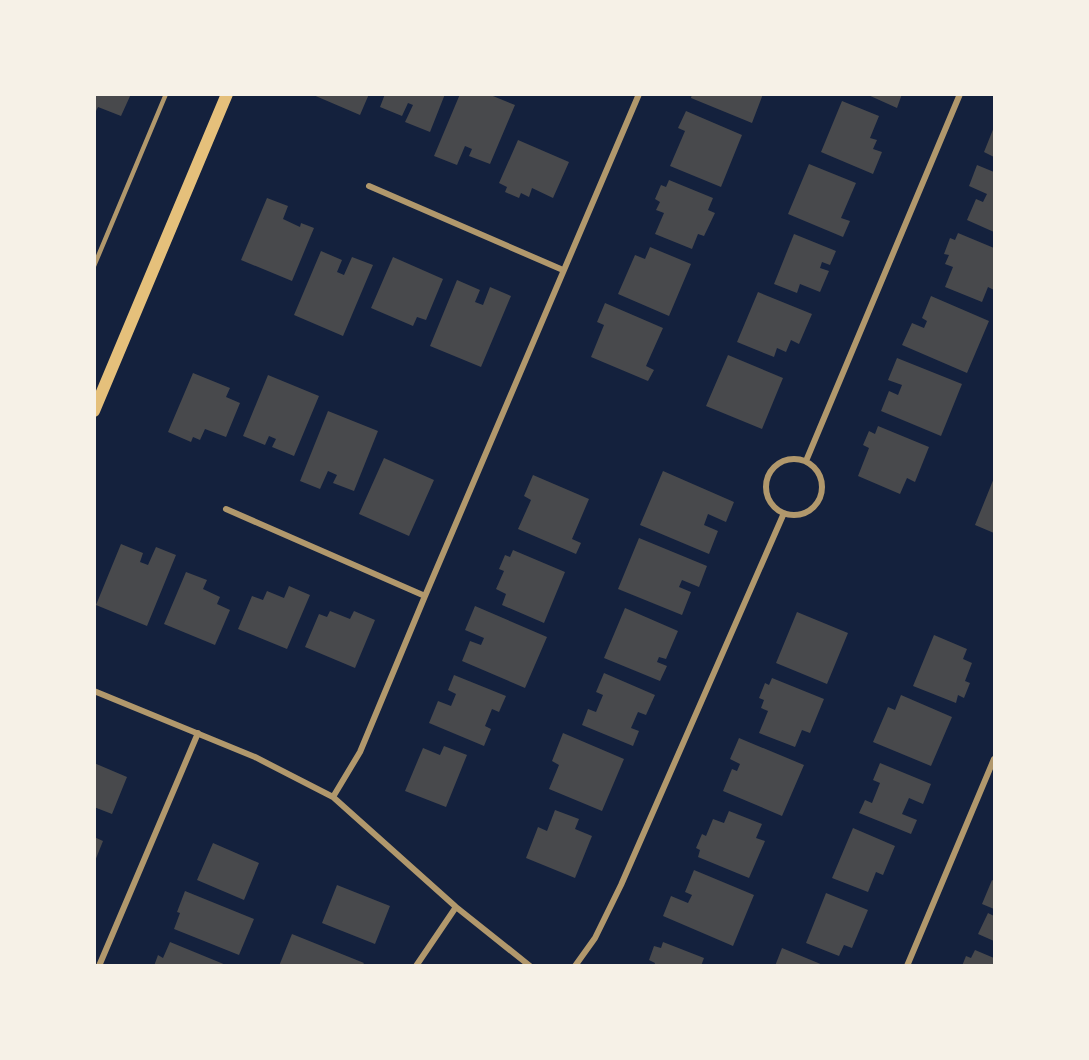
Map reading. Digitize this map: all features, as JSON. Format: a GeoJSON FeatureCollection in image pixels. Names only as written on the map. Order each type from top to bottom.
{"type":"FeatureCollection","features":[{"type":"Feature","properties":{"kind":"main road"},"geometry":{"type":"LineString","coordinates":[[94,411],[227,94]]}},
{"type":"Feature","properties":{"kind":"street"},"geometry":{"type":"LineString","coordinates":[[333,797],[360,752],[639,94]]}},
{"type":"Feature","properties":{"kind":"street"},"geometry":{"type":"LineString","coordinates":[[806,461],[960,94]]}},
{"type":"Feature","properties":{"kind":"street"},"geometry":{"type":"LineString","coordinates":[[369,186],[563,270]]}},
{"type":"Feature","properties":{"kind":"street"},"geometry":{"type":"LineString","coordinates":[[786,460],[806,461],[816,468],[821,480],[820,497],[808,511],[792,515],[784,513],[769,499],[766,491],[767,481],[777,464],[786,460]]}},
{"type":"Feature","properties":{"kind":"street"},"geometry":{"type":"LineString","coordinates":[[226,509],[425,596]]}},
{"type":"Feature","properties":{"kind":"street"},"geometry":{"type":"LineString","coordinates":[[575,966],[595,938],[621,885],[784,513]]}},
{"type":"Feature","properties":{"kind":"street"},"geometry":{"type":"LineString","coordinates":[[94,691],[255,757],[333,797],[456,907],[530,966]]}},
{"type":"Feature","properties":{"kind":"street"},"geometry":{"type":"LineString","coordinates":[[99,966],[198,733]]}},
{"type":"Feature","properties":{"kind":"street"},"geometry":{"type":"LineString","coordinates":[[907,966],[994,759]]}},
{"type":"Feature","properties":{"kind":"street"},"geometry":{"type":"LineString","coordinates":[[417,966],[456,907]]}},
{"type":"Feature","properties":{"kind":"lane"},"geometry":{"type":"LineString","coordinates":[[94,266],[166,94]]}},
{"type":"Feature","properties":{"kind":"building"},"geometry":{"type":"Polygon","coordinates":[[[94,94],[131,94],[121,116],[98,107],[94,115],[94,94]]]}},
{"type":"Feature","properties":{"kind":"building"},"geometry":{"type":"Polygon","coordinates":[[[311,94],[369,94],[360,115],[311,94]]]}},
{"type":"Feature","properties":{"kind":"building"},"geometry":{"type":"Polygon","coordinates":[[[385,94],[445,94],[430,132],[405,122],[413,105],[408,103],[402,116],[380,107],[385,94]]]}},
{"type":"Feature","properties":{"kind":"building"},"geometry":{"type":"Polygon","coordinates":[[[460,94],[488,94],[515,105],[490,164],[469,156],[472,149],[465,146],[457,165],[434,156],[460,94]]]}},
{"type":"Feature","properties":{"kind":"building"},"geometry":{"type":"Polygon","coordinates":[[[692,94],[763,94],[752,123],[691,98],[692,94]]]}},
{"type":"Feature","properties":{"kind":"building"},"geometry":{"type":"Polygon","coordinates":[[[866,94],[902,94],[897,108],[866,94]]]}},
{"type":"Feature","properties":{"kind":"building"},"geometry":{"type":"Polygon","coordinates":[[[842,101],[879,116],[870,138],[877,140],[873,149],[882,152],[873,174],[821,152],[842,101]]]}},
{"type":"Feature","properties":{"kind":"building"},"geometry":{"type":"Polygon","coordinates":[[[686,111],[742,135],[721,187],[670,166],[685,131],[678,128],[686,111]]]}},
{"type":"Feature","properties":{"kind":"building"},"geometry":{"type":"Polygon","coordinates":[[[994,127],[994,157],[984,152],[994,127]]]}},
{"type":"Feature","properties":{"kind":"building"},"geometry":{"type":"Polygon","coordinates":[[[518,140],[569,162],[553,198],[532,188],[529,197],[521,193],[519,198],[505,192],[507,187],[499,183],[518,140]]]}},
{"type":"Feature","properties":{"kind":"building"},"geometry":{"type":"Polygon","coordinates":[[[809,164],[856,183],[841,218],[850,221],[843,237],[788,214],[809,164]]]}},
{"type":"Feature","properties":{"kind":"building"},"geometry":{"type":"Polygon","coordinates":[[[977,165],[994,172],[994,232],[967,220],[976,199],[983,202],[987,194],[969,186],[977,165]]]}},
{"type":"Feature","properties":{"kind":"building"},"geometry":{"type":"Polygon","coordinates":[[[669,180],[713,198],[708,210],[715,213],[704,236],[698,234],[692,249],[655,234],[664,213],[656,210],[660,202],[655,199],[661,185],[666,187],[669,180]]]}},
{"type":"Feature","properties":{"kind":"building"},"geometry":{"type":"Polygon","coordinates":[[[267,198],[288,206],[283,219],[300,227],[301,223],[314,228],[292,281],[241,260],[267,198]]]}},
{"type":"Feature","properties":{"kind":"building"},"geometry":{"type":"Polygon","coordinates":[[[958,233],[994,248],[994,290],[988,287],[982,302],[945,287],[953,267],[945,264],[949,255],[944,254],[950,238],[955,240],[958,233]]]}},
{"type":"Feature","properties":{"kind":"building"},"geometry":{"type":"Polygon","coordinates":[[[794,234],[836,251],[830,265],[822,262],[820,268],[829,271],[820,292],[800,284],[797,293],[774,284],[794,234]]]}},
{"type":"Feature","properties":{"kind":"building"},"geometry":{"type":"Polygon","coordinates":[[[650,247],[691,264],[669,316],[618,294],[635,255],[645,259],[650,247]]]}},
{"type":"Feature","properties":{"kind":"building"},"geometry":{"type":"Polygon","coordinates":[[[321,251],[342,260],[337,272],[344,275],[352,257],[373,265],[343,336],[294,315],[321,251]]]}},
{"type":"Feature","properties":{"kind":"building"},"geometry":{"type":"Polygon","coordinates":[[[393,257],[443,279],[426,320],[417,317],[413,326],[371,308],[393,257]]]}},
{"type":"Feature","properties":{"kind":"building"},"geometry":{"type":"Polygon","coordinates":[[[457,280],[480,290],[475,302],[483,305],[490,287],[511,296],[481,367],[430,346],[457,280]]]}},
{"type":"Feature","properties":{"kind":"building"},"geometry":{"type":"Polygon","coordinates":[[[758,292],[812,314],[799,344],[791,340],[786,352],[777,348],[774,357],[737,342],[758,292]]]}},
{"type":"Feature","properties":{"kind":"building"},"geometry":{"type":"Polygon","coordinates":[[[931,296],[989,321],[967,373],[902,345],[912,323],[924,328],[927,321],[922,318],[931,296]]]}},
{"type":"Feature","properties":{"kind":"building"},"geometry":{"type":"Polygon","coordinates":[[[605,303],[663,328],[646,366],[654,370],[648,381],[591,357],[604,325],[597,322],[605,303]]]}},
{"type":"Feature","properties":{"kind":"building"},"geometry":{"type":"Polygon","coordinates":[[[728,355],[783,378],[762,429],[706,406],[728,355]]]}},
{"type":"Feature","properties":{"kind":"building"},"geometry":{"type":"Polygon","coordinates":[[[897,358],[962,384],[941,436],[881,411],[889,391],[898,395],[902,385],[888,380],[897,358]]]}},
{"type":"Feature","properties":{"kind":"building"},"geometry":{"type":"Polygon","coordinates":[[[193,373],[230,388],[226,397],[240,403],[226,437],[205,429],[200,440],[193,437],[191,442],[168,432],[193,373]]]}},
{"type":"Feature","properties":{"kind":"building"},"geometry":{"type":"Polygon","coordinates":[[[268,375],[319,396],[294,456],[272,447],[276,439],[269,436],[265,445],[243,436],[268,375]]]}},
{"type":"Feature","properties":{"kind":"building"},"geometry":{"type":"Polygon","coordinates":[[[328,411],[378,431],[354,491],[333,483],[337,475],[328,471],[320,489],[300,481],[328,411]]]}},
{"type":"Feature","properties":{"kind":"building"},"geometry":{"type":"Polygon","coordinates":[[[878,426],[929,447],[915,482],[907,478],[900,494],[858,476],[869,448],[863,445],[869,431],[875,434],[878,426]]]}},
{"type":"Feature","properties":{"kind":"building"},"geometry":{"type":"Polygon","coordinates":[[[384,458],[434,480],[409,536],[359,514],[384,458]]]}},
{"type":"Feature","properties":{"kind":"building"},"geometry":{"type":"Polygon","coordinates":[[[663,471],[734,502],[726,522],[708,514],[704,525],[718,531],[709,554],[640,525],[663,471]]]}},
{"type":"Feature","properties":{"kind":"building"},"geometry":{"type":"Polygon","coordinates":[[[533,475],[589,499],[572,539],[581,543],[576,554],[518,529],[531,500],[524,496],[533,475]]]}},
{"type":"Feature","properties":{"kind":"building"},"geometry":{"type":"Polygon","coordinates":[[[994,478],[994,533],[975,525],[994,478]]]}},
{"type":"Feature","properties":{"kind":"building"},"geometry":{"type":"Polygon","coordinates":[[[639,538],[707,566],[699,587],[682,580],[679,587],[691,592],[682,615],[618,589],[639,538]]]}},
{"type":"Feature","properties":{"kind":"building"},"geometry":{"type":"Polygon","coordinates":[[[121,544],[143,553],[140,562],[148,565],[156,547],[176,555],[147,626],[96,605],[121,544]]]}},
{"type":"Feature","properties":{"kind":"building"},"geometry":{"type":"Polygon","coordinates":[[[513,550],[565,572],[544,623],[502,605],[506,594],[496,589],[504,571],[499,569],[505,555],[510,557],[513,550]]]}},
{"type":"Feature","properties":{"kind":"building"},"geometry":{"type":"Polygon","coordinates":[[[186,572],[207,580],[203,589],[220,597],[217,604],[230,610],[215,645],[164,624],[186,572]]]}},
{"type":"Feature","properties":{"kind":"building"},"geometry":{"type":"Polygon","coordinates":[[[289,586],[310,595],[287,649],[238,629],[252,596],[263,600],[267,591],[284,598],[289,586]]]}},
{"type":"Feature","properties":{"kind":"building"},"geometry":{"type":"Polygon","coordinates":[[[475,606],[547,637],[525,688],[462,661],[470,641],[481,645],[484,638],[465,630],[475,606]]]}},
{"type":"Feature","properties":{"kind":"building"},"geometry":{"type":"Polygon","coordinates":[[[625,608],[678,631],[666,659],[659,657],[657,662],[667,666],[660,681],[604,658],[625,608]]]}},
{"type":"Feature","properties":{"kind":"building"},"geometry":{"type":"Polygon","coordinates":[[[330,611],[350,619],[354,611],[375,620],[355,668],[305,647],[319,614],[327,617],[330,611]]]}},
{"type":"Feature","properties":{"kind":"building"},"geometry":{"type":"Polygon","coordinates":[[[797,612],[848,633],[827,684],[776,663],[797,612]]]}},
{"type":"Feature","properties":{"kind":"building"},"geometry":{"type":"Polygon","coordinates":[[[934,635],[967,649],[963,659],[972,663],[965,681],[970,683],[964,698],[958,695],[956,703],[913,686],[934,635]]]}},
{"type":"Feature","properties":{"kind":"building"},"geometry":{"type":"Polygon","coordinates":[[[604,673],[655,695],[646,715],[638,712],[631,728],[639,731],[633,746],[582,725],[588,709],[596,712],[603,695],[596,692],[604,673]]]}},
{"type":"Feature","properties":{"kind":"building"},"geometry":{"type":"Polygon","coordinates":[[[454,675],[506,696],[499,712],[492,709],[485,726],[491,729],[484,746],[429,723],[438,701],[451,706],[456,694],[448,690],[454,675]]]}},
{"type":"Feature","properties":{"kind":"building"},"geometry":{"type":"Polygon","coordinates":[[[772,678],[824,699],[810,733],[802,730],[795,747],[759,733],[768,711],[761,708],[764,700],[759,698],[765,683],[769,685],[772,678]]]}},
{"type":"Feature","properties":{"kind":"building"},"geometry":{"type":"Polygon","coordinates":[[[901,695],[952,717],[931,766],[873,742],[888,707],[895,710],[901,695]]]}},
{"type":"Feature","properties":{"kind":"building"},"geometry":{"type":"Polygon","coordinates":[[[563,733],[624,759],[602,811],[549,789],[559,765],[552,761],[563,733]]]}},
{"type":"Feature","properties":{"kind":"building"},"geometry":{"type":"Polygon","coordinates":[[[739,738],[804,765],[782,816],[723,791],[732,769],[737,771],[740,764],[730,759],[739,738]]]}},
{"type":"Feature","properties":{"kind":"building"},"geometry":{"type":"Polygon","coordinates":[[[444,746],[467,755],[446,807],[405,791],[423,748],[440,755],[444,746]]]}},
{"type":"Feature","properties":{"kind":"building"},"geometry":{"type":"Polygon","coordinates":[[[94,763],[127,777],[112,814],[94,807],[94,763]]]}},
{"type":"Feature","properties":{"kind":"building"},"geometry":{"type":"Polygon","coordinates":[[[880,763],[931,784],[923,804],[909,798],[902,814],[917,820],[911,834],[859,813],[865,800],[872,803],[880,783],[873,780],[880,763]]]}},
{"type":"Feature","properties":{"kind":"building"},"geometry":{"type":"Polygon","coordinates":[[[555,810],[579,819],[575,829],[592,836],[575,878],[526,858],[538,827],[547,831],[555,810]]]}},
{"type":"Feature","properties":{"kind":"building"},"geometry":{"type":"Polygon","coordinates":[[[729,811],[762,824],[756,838],[765,841],[749,878],[698,857],[700,850],[696,848],[702,834],[706,836],[713,819],[724,823],[729,811]]]}},
{"type":"Feature","properties":{"kind":"building"},"geometry":{"type":"Polygon","coordinates":[[[853,828],[895,846],[883,875],[876,872],[868,892],[832,878],[853,828]]]}},
{"type":"Feature","properties":{"kind":"building"},"geometry":{"type":"Polygon","coordinates":[[[94,837],[103,841],[95,861],[94,861],[94,837]]]}},
{"type":"Feature","properties":{"kind":"building"},"geometry":{"type":"Polygon","coordinates":[[[213,843],[259,863],[244,900],[197,880],[213,843]]]}},
{"type":"Feature","properties":{"kind":"building"},"geometry":{"type":"Polygon","coordinates":[[[694,870],[754,895],[733,946],[663,916],[671,896],[688,903],[692,895],[685,892],[694,870]]]}},
{"type":"Feature","properties":{"kind":"building"},"geometry":{"type":"Polygon","coordinates":[[[992,880],[994,881],[994,909],[982,904],[992,880]]]}},
{"type":"Feature","properties":{"kind":"building"},"geometry":{"type":"Polygon","coordinates":[[[337,885],[390,906],[375,944],[322,923],[337,885]]]}},
{"type":"Feature","properties":{"kind":"building"},"geometry":{"type":"Polygon","coordinates":[[[185,891],[254,919],[239,955],[174,929],[180,913],[177,912],[185,891]]]}},
{"type":"Feature","properties":{"kind":"building"},"geometry":{"type":"Polygon","coordinates":[[[826,893],[868,910],[852,948],[844,945],[839,956],[806,943],[826,893]]]}},
{"type":"Feature","properties":{"kind":"building"},"geometry":{"type":"Polygon","coordinates":[[[988,913],[994,916],[994,941],[978,934],[988,913]]]}},
{"type":"Feature","properties":{"kind":"building"},"geometry":{"type":"Polygon","coordinates":[[[292,934],[364,963],[362,966],[279,966],[292,934]]]}},
{"type":"Feature","properties":{"kind":"building"},"geometry":{"type":"Polygon","coordinates":[[[170,942],[226,966],[154,966],[158,955],[163,958],[170,942]]]}},
{"type":"Feature","properties":{"kind":"building"},"geometry":{"type":"Polygon","coordinates":[[[663,942],[704,958],[701,966],[654,966],[655,963],[649,960],[654,946],[661,948],[663,942]]]}},
{"type":"Feature","properties":{"kind":"building"},"geometry":{"type":"Polygon","coordinates":[[[782,948],[823,965],[823,966],[775,966],[782,948]]]}},
{"type":"Feature","properties":{"kind":"building"},"geometry":{"type":"Polygon","coordinates":[[[975,950],[994,958],[994,966],[962,966],[966,956],[971,958],[975,950]]]}}]}
